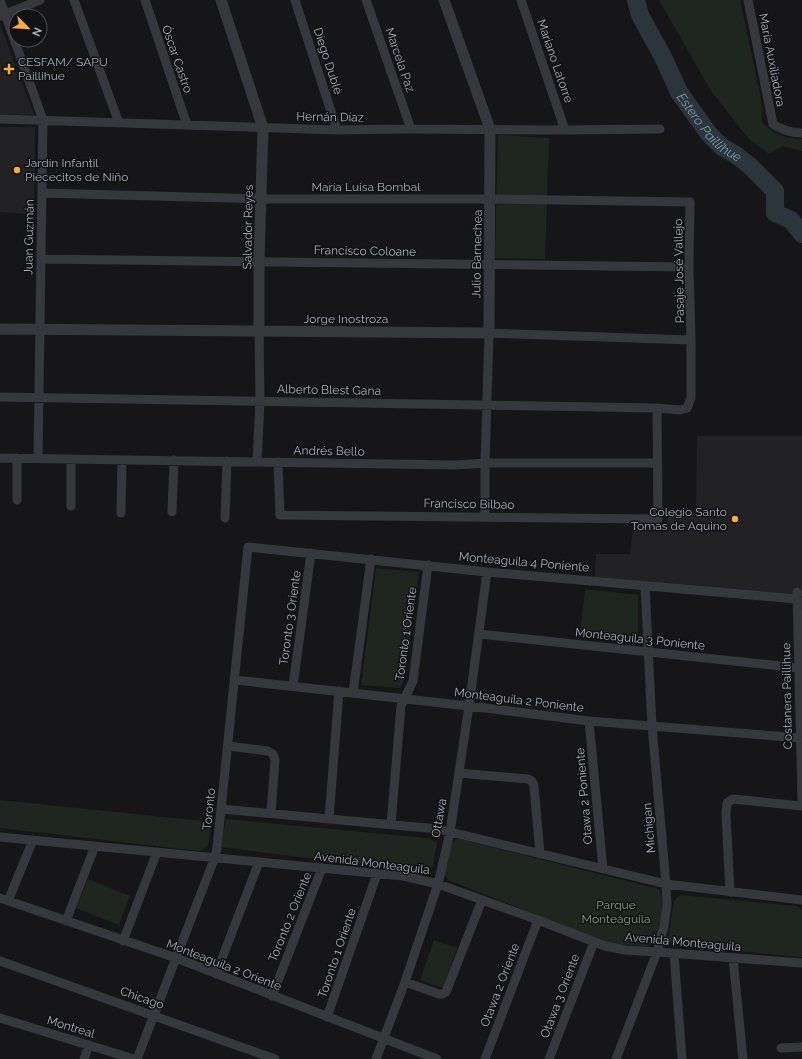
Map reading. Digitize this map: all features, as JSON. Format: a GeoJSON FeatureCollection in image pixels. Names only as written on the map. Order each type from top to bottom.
{"type":"FeatureCollection","features":[{"type":"Feature","properties":{"kind":"street","name":"Juan Guzmán"},"geometry":{"type":"LineString","coordinates":[[0,0],[3,15],[43,120],[38,458]]}},
{"type":"Feature","properties":{"kind":"street"},"geometry":{"type":"LineString","coordinates":[[3,15],[40,0]]}},
{"type":"Feature","properties":{"kind":"street"},"geometry":{"type":"LineString","coordinates":[[74,0],[119,123]]}},
{"type":"Feature","properties":{"kind":"street","name":"Óscar Castro"},"geometry":{"type":"LineString","coordinates":[[144,0],[187,125]]}},
{"type":"Feature","properties":{"kind":"street","name":"Salvador Reyes"},"geometry":{"type":"LineString","coordinates":[[220,0],[262,128],[262,199],[259,262],[260,401],[257,462]]}},
{"type":"Feature","properties":{"kind":"street","name":"Diego Dublé"},"geometry":{"type":"LineString","coordinates":[[295,0],[337,130]]}},
{"type":"Feature","properties":{"kind":"street","name":"Marcela Paz"},"geometry":{"type":"LineString","coordinates":[[366,0],[411,129]]}},
{"type":"Feature","properties":{"kind":"street","name":"Julio Barnechea"},"geometry":{"type":"LineString","coordinates":[[444,0],[490,129],[491,199],[488,265],[489,333],[488,405],[485,463],[486,516]]}},
{"type":"Feature","properties":{"kind":"street","name":"Mariano Latorre"},"geometry":{"type":"LineString","coordinates":[[521,0],[566,130]]}},
{"type":"Feature","properties":{"kind":"street","name":"María Auxiliadora"},"geometry":{"type":"LineString","coordinates":[[748,0],[773,124],[782,130],[802,133]]}},
{"type":"Feature","properties":{"kind":"street","name":"Hernán Díaz"},"geometry":{"type":"LineString","coordinates":[[0,119],[337,130],[660,129]]}},
{"type":"Feature","properties":{"kind":"street","name":"María Luisa Bombal"},"geometry":{"type":"LineString","coordinates":[[42,193],[262,199],[491,199],[690,202]]}},
{"type":"Feature","properties":{"kind":"street","name":"Pasaje José Vallejo"},"geometry":{"type":"LineString","coordinates":[[657,408],[680,410],[687,408],[691,398],[689,267],[690,202]]}},
{"type":"Feature","properties":{"kind":"street","name":"Francisco Coloane"},"geometry":{"type":"LineString","coordinates":[[41,259],[689,267]]}},
{"type":"Feature","properties":{"kind":"street","name":"Jorge Inostroza"},"geometry":{"type":"LineString","coordinates":[[0,329],[489,333],[691,340]]}},
{"type":"Feature","properties":{"kind":"street","name":"Alberto Blest Gana"},"geometry":{"type":"LineString","coordinates":[[0,397],[657,408]]}},
{"type":"Feature","properties":{"kind":"street"},"geometry":{"type":"LineString","coordinates":[[657,408],[657,464]]}},
{"type":"Feature","properties":{"kind":"street","name":"Andrés Bello"},"geometry":{"type":"LineString","coordinates":[[0,458],[457,465],[485,463],[657,464]]}},
{"type":"Feature","properties":{"kind":"street"},"geometry":{"type":"LineString","coordinates":[[16,500],[17,458]]}},
{"type":"Feature","properties":{"kind":"street"},"geometry":{"type":"LineString","coordinates":[[70,506],[71,459]]}},
{"type":"Feature","properties":{"kind":"street"},"geometry":{"type":"LineString","coordinates":[[121,513],[122,460]]}},
{"type":"Feature","properties":{"kind":"street"},"geometry":{"type":"LineString","coordinates":[[172,512],[174,460]]}},
{"type":"Feature","properties":{"kind":"street"},"geometry":{"type":"LineString","coordinates":[[224,518],[227,461]]}},
{"type":"Feature","properties":{"kind":"street","name":"Francisco Bilbao"},"geometry":{"type":"LineString","coordinates":[[278,462],[280,515],[658,519],[657,464]]}},
{"type":"Feature","properties":{"kind":"street","name":"Monteaguila 4 Poniente"},"geometry":{"type":"LineString","coordinates":[[248,547],[488,572],[645,586],[797,596]]}},
{"type":"Feature","properties":{"kind":"street","name":"Toronto"},"geometry":{"type":"LineString","coordinates":[[135,1059],[154,1015],[215,857],[217,848],[248,547]]}},
{"type":"Feature","properties":{"kind":"street","name":"Toronto 3 Oriente"},"geometry":{"type":"LineString","coordinates":[[293,686],[311,553]]}},
{"type":"Feature","properties":{"kind":"street"},"geometry":{"type":"LineString","coordinates":[[353,693],[371,560]]}},
{"type":"Feature","properties":{"kind":"street","name":"Toronto 1 Oriente"},"geometry":{"type":"LineString","coordinates":[[391,824],[401,706],[413,681],[428,565]]}},
{"type":"Feature","properties":{"kind":"street","name":"Ottawa"},"geometry":{"type":"LineString","coordinates":[[376,1059],[438,884],[450,832],[488,572]]}},
{"type":"Feature","properties":{"kind":"street","name":"Michigan"},"geometry":{"type":"LineString","coordinates":[[616,1059],[657,952],[664,926],[666,905],[666,884],[652,726],[645,586]]}},
{"type":"Feature","properties":{"kind":"street","name":"Costanera Paillihue"},"geometry":{"type":"LineString","coordinates":[[797,596],[802,800]]}},
{"type":"Feature","properties":{"kind":"street","name":"Monteaguila 3 Poniente"},"geometry":{"type":"LineString","coordinates":[[479,634],[799,668]]}},
{"type":"Feature","properties":{"kind":"street","name":"Monteaguila 2 Poniente"},"geometry":{"type":"LineString","coordinates":[[235,680],[590,721],[800,738]]}},
{"type":"Feature","properties":{"kind":"street"},"geometry":{"type":"LineString","coordinates":[[329,819],[339,691]]}},
{"type":"Feature","properties":{"kind":"street","name":"Otawa 2 Poniente"},"geometry":{"type":"LineString","coordinates":[[590,721],[603,869]]}},
{"type":"Feature","properties":{"kind":"street"},"geometry":{"type":"LineString","coordinates":[[228,746],[268,751],[273,754],[275,760],[271,813]]}},
{"type":"Feature","properties":{"kind":"street"},"geometry":{"type":"LineString","coordinates":[[459,773],[528,779],[532,781],[534,786],[540,854]]}},
{"type":"Feature","properties":{"kind":"street"},"geometry":{"type":"LineString","coordinates":[[730,892],[726,814],[727,804],[733,799],[802,806]]}},
{"type":"Feature","properties":{"kind":"street"},"geometry":{"type":"LineString","coordinates":[[221,809],[438,829],[666,884],[802,900]]}},
{"type":"Feature","properties":{"kind":"street","name":"Avenida Monteaguila"},"geometry":{"type":"LineString","coordinates":[[0,837],[403,876],[438,884],[614,948],[674,954],[802,963]]}},
{"type":"Feature","properties":{"kind":"street"},"geometry":{"type":"LineString","coordinates":[[4,899],[33,840]]}},
{"type":"Feature","properties":{"kind":"street"},"geometry":{"type":"LineString","coordinates":[[66,921],[95,846]]}},
{"type":"Feature","properties":{"kind":"street"},"geometry":{"type":"LineString","coordinates":[[123,941],[157,852]]}},
{"type":"Feature","properties":{"kind":"street"},"geometry":{"type":"LineString","coordinates":[[216,974],[260,862]]}},
{"type":"Feature","properties":{"kind":"street","name":"Toronto 2 Oriente"},"geometry":{"type":"LineString","coordinates":[[272,996],[322,868]]}},
{"type":"Feature","properties":{"kind":"street","name":"Toronto 1 Oriente"},"geometry":{"type":"LineString","coordinates":[[327,1017],[377,874]]}},
{"type":"Feature","properties":{"kind":"street","name":"Monteaguila 2 Oriente"},"geometry":{"type":"LineString","coordinates":[[4,899],[176,958],[437,1059]]}},
{"type":"Feature","properties":{"kind":"street"},"geometry":{"type":"LineString","coordinates":[[404,982],[438,994],[446,992],[482,900]]}},
{"type":"Feature","properties":{"kind":"street","name":"Otawa 2 Oriente"},"geometry":{"type":"LineString","coordinates":[[485,1059],[538,920]]}},
{"type":"Feature","properties":{"kind":"street","name":"Otawa 3 Oriente"},"geometry":{"type":"LineString","coordinates":[[549,1059],[594,942]]}},
{"type":"Feature","properties":{"kind":"street"},"geometry":{"type":"LineString","coordinates":[[674,954],[682,1059]]}},
{"type":"Feature","properties":{"kind":"street"},"geometry":{"type":"LineString","coordinates":[[733,958],[743,1059]]}},
{"type":"Feature","properties":{"kind":"street","name":"Chicago"},"geometry":{"type":"LineString","coordinates":[[0,961],[275,1059]]}},
{"type":"Feature","properties":{"kind":"street","name":"Montreal"},"geometry":{"type":"LineString","coordinates":[[0,1018],[135,1059]]}},
{"type":"Feature","properties":{"kind":"street"},"geometry":{"type":"LineString","coordinates":[[84,1059],[89,1045]]}},
{"type":"Feature","properties":{"kind":"street"},"geometry":{"type":"LineString","coordinates":[[782,1048],[802,1047]]}},
{"type":"Feature","properties":{"kind":"shaded area","name":"CESFAM/ SAPU Paillihue"},"geometry":{"type":"Polygon","coordinates":[[[0,24],[34,115],[0,114],[0,24]]]}},
{"type":"Feature","properties":{"kind":"shaded area","name":"Jardín Infantil Piececitos de Niño"},"geometry":{"type":"Polygon","coordinates":[[[0,127],[35,127],[34,214],[0,212],[0,127]]]}},
{"type":"Feature","properties":{"kind":"shaded area","name":"Colegio Santo Tomas de Aquino"},"geometry":{"type":"Polygon","coordinates":[[[697,436],[802,436],[802,596],[595,577],[596,554],[630,554],[633,526],[667,526],[668,512],[696,510],[697,436]]]}},
{"type":"Feature","properties":{"kind":"green space"},"geometry":{"type":"Polygon","coordinates":[[[659,0],[740,0],[761,98],[762,123],[780,135],[802,139],[802,151],[783,146],[769,154],[749,139],[711,91],[659,0]]]}},
{"type":"Feature","properties":{"kind":"green space"},"geometry":{"type":"Polygon","coordinates":[[[498,135],[549,138],[545,259],[495,258],[498,135]]]}},
{"type":"Feature","properties":{"kind":"green space"},"geometry":{"type":"Polygon","coordinates":[[[376,568],[419,572],[404,681],[400,688],[361,685],[376,568]]]}},
{"type":"Feature","properties":{"kind":"green space"},"geometry":{"type":"Polygon","coordinates":[[[585,589],[638,595],[638,643],[580,637],[585,589]]]}},
{"type":"Feature","properties":{"kind":"green space"},"geometry":{"type":"Polygon","coordinates":[[[0,800],[212,822],[208,846],[199,851],[0,828],[0,800]]]}},
{"type":"Feature","properties":{"kind":"green space"},"geometry":{"type":"Polygon","coordinates":[[[226,819],[426,838],[437,842],[433,867],[423,872],[221,847],[226,819]]]}},
{"type":"Feature","properties":{"kind":"green space","name":"Parque Monteáguila"},"geometry":{"type":"Polygon","coordinates":[[[460,839],[658,889],[662,900],[662,908],[657,933],[654,940],[648,946],[616,944],[604,941],[448,880],[444,874],[451,844],[455,840],[460,839]]]}},
{"type":"Feature","properties":{"kind":"green space"},"geometry":{"type":"Polygon","coordinates":[[[88,879],[130,896],[119,925],[76,908],[88,879]]]}},
{"type":"Feature","properties":{"kind":"green space","name":"Parque Monteáguila"},"geometry":{"type":"Polygon","coordinates":[[[680,895],[796,906],[802,910],[802,957],[674,945],[668,940],[674,901],[680,895]]]}},
{"type":"Feature","properties":{"kind":"green space"},"geometry":{"type":"Polygon","coordinates":[[[434,940],[457,948],[443,988],[420,980],[434,940]]]}},
{"type":"Feature","properties":{"kind":"waterway","name":"Estero Paillihue"},"geometry":{"type":"LineString","coordinates":[[636,0],[640,15],[663,57],[679,92],[709,134],[722,147],[736,155],[750,166],[775,191],[775,213],[791,220],[802,234]]}},
{"type":"Feature","properties":{"kind":"place","name":"CESFAM/ SAPU Paillihue"},"geometry":{"type":"Point","coordinates":[9,69]}},
{"type":"Feature","properties":{"kind":"place","name":"Jardín Infantil Piececitos de Niño"},"geometry":{"type":"Point","coordinates":[17,170]}},
{"type":"Feature","properties":{"kind":"place","name":"Colegio Santo Tomas de Aquino"},"geometry":{"type":"Point","coordinates":[735,519]}}]}
